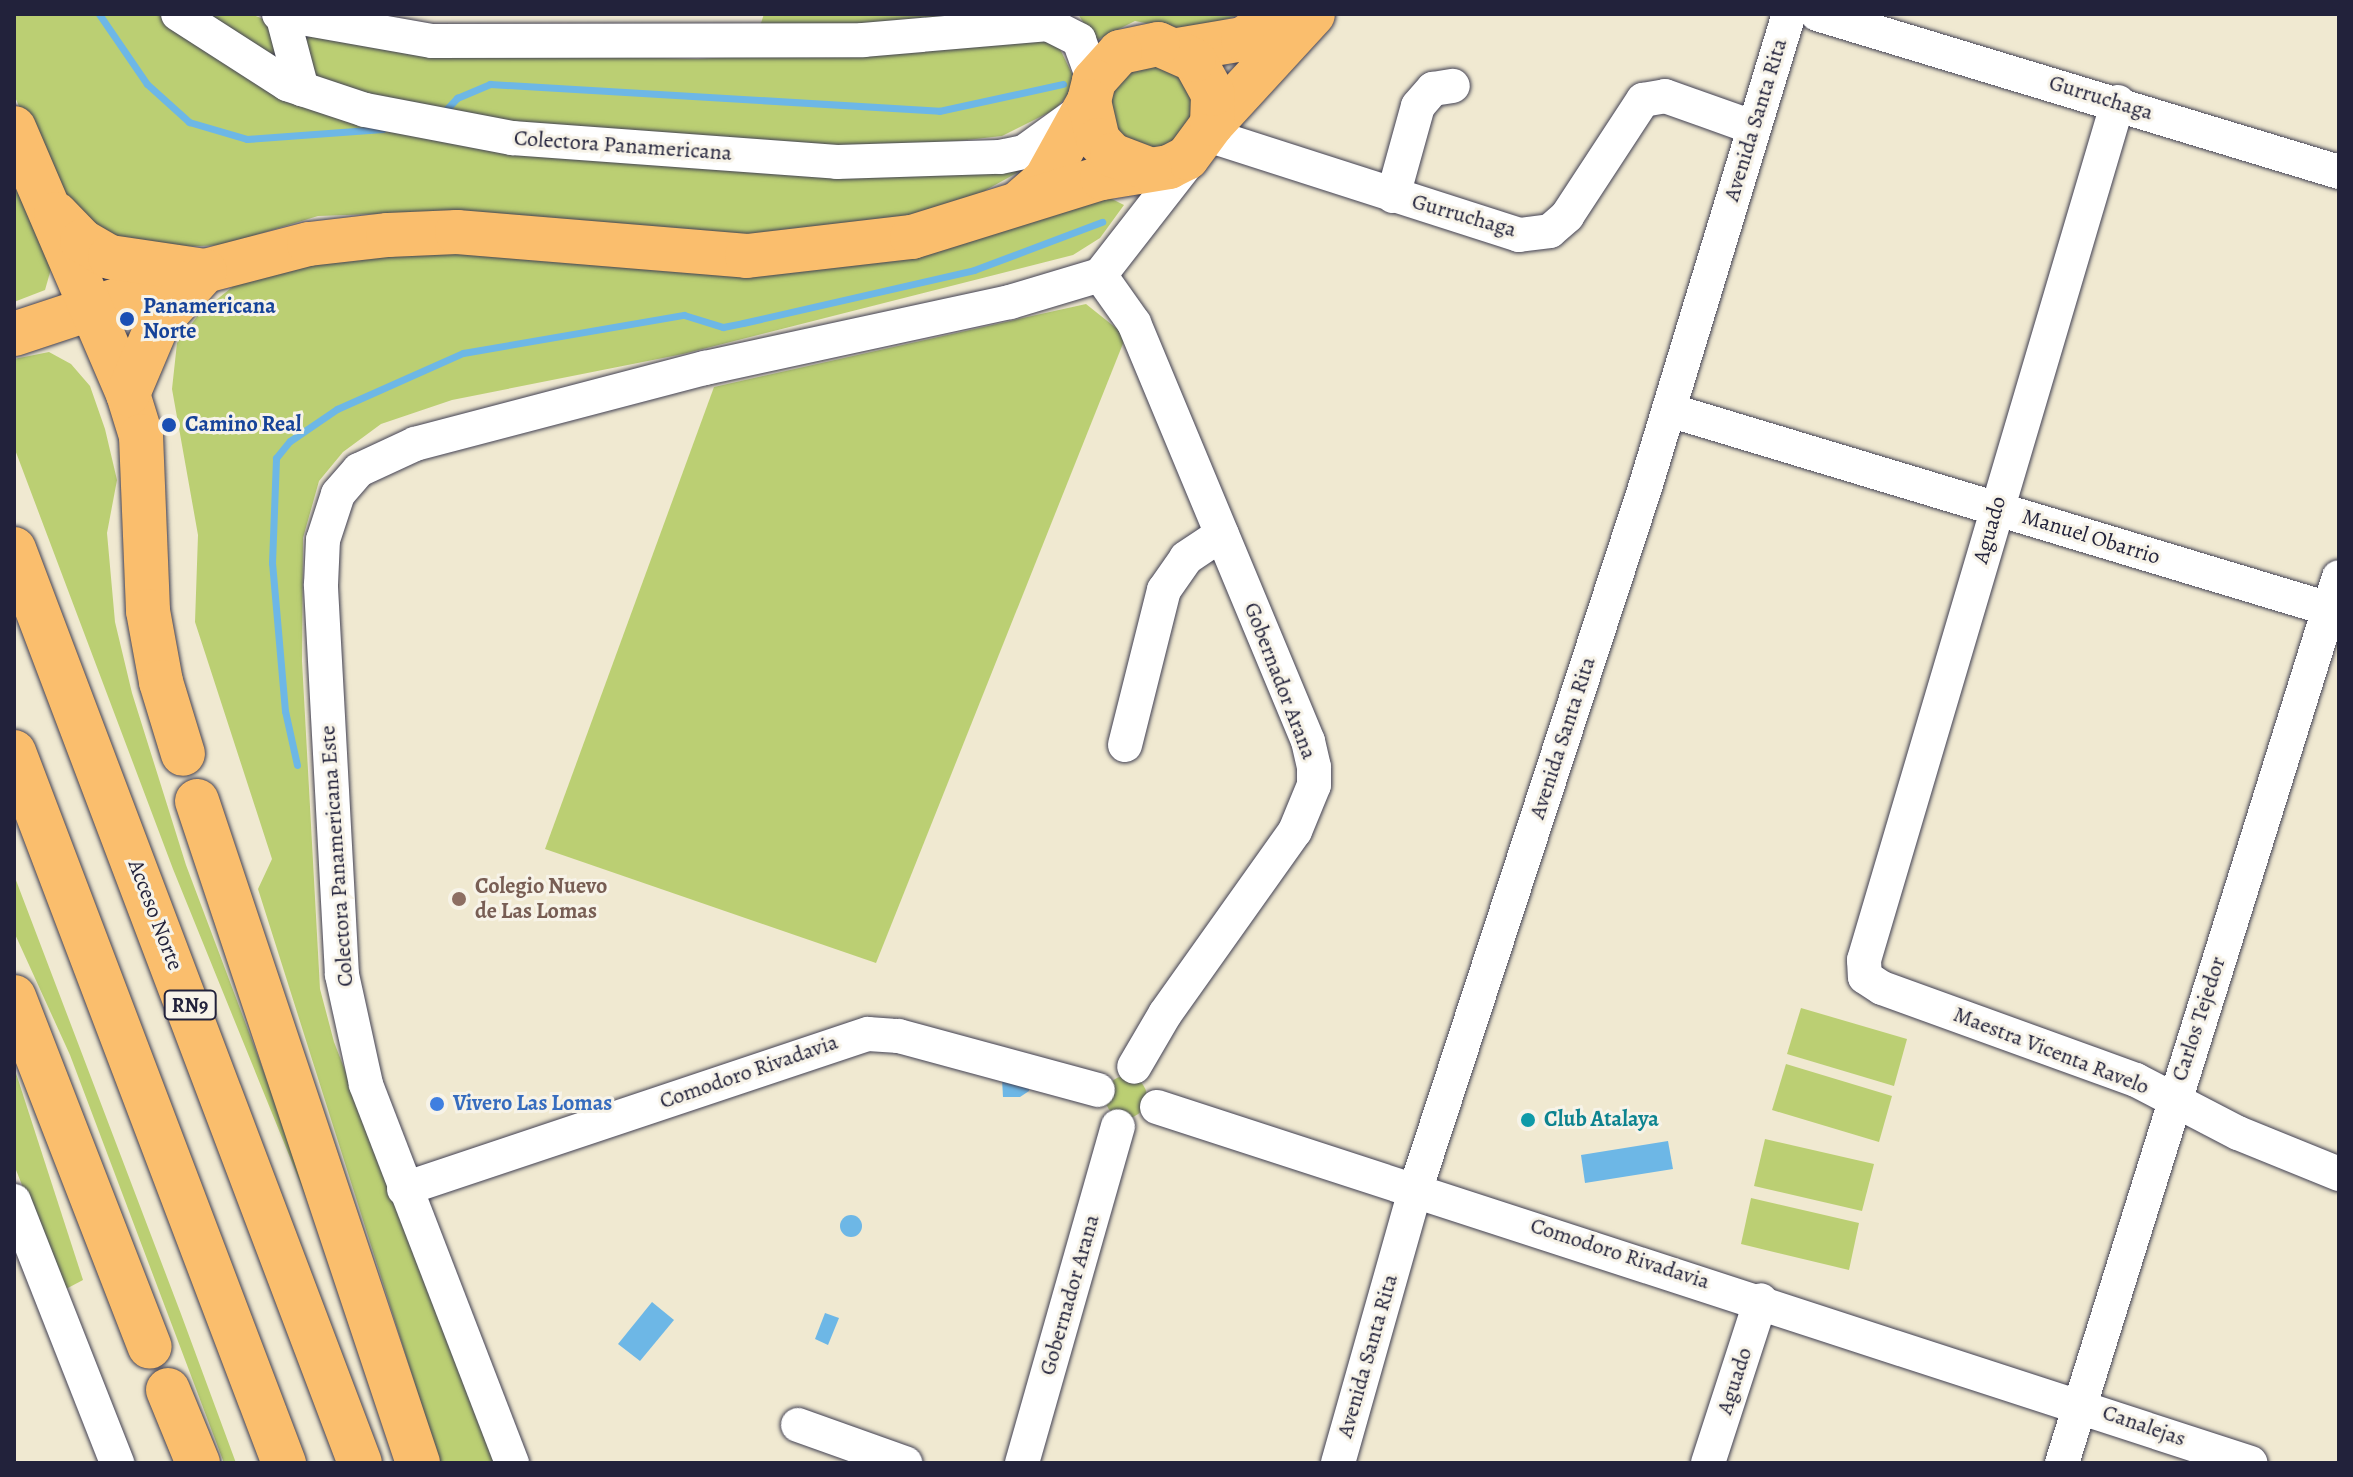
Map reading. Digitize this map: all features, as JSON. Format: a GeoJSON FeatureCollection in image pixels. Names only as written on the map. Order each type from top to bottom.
{"type":"FeatureCollection","features":[{"type":"Feature","properties":{"kind":"main road"},"geometry":{"type":"LineString","coordinates":[[1019,202],[1046,179],[1088,98],[1113,58],[1139,45],[1178,50],[1243,39],[1280,14]]}},
{"type":"Feature","properties":{"kind":"main road"},"geometry":{"type":"LineString","coordinates":[[14,334],[205,271],[309,244],[457,232],[692,254],[802,253],[912,237],[1019,202],[1187,158],[1313,14]]}},
{"type":"Feature","properties":{"kind":"main road"},"geometry":{"type":"LineString","coordinates":[[1178,50],[1206,76],[1213,94],[1207,134]]}},
{"type":"Feature","properties":{"kind":"main road"},"geometry":{"type":"LineString","coordinates":[[1088,98],[1098,140],[1112,155],[1149,169]]}},
{"type":"Feature","properties":{"kind":"main road"},"geometry":{"type":"LineString","coordinates":[[14,128],[52,210],[128,394],[145,463],[148,611],[161,682],[183,754]]}},
{"type":"Feature","properties":{"kind":"main road"},"geometry":{"type":"LineString","coordinates":[[52,210],[82,241],[110,257],[205,271]]}},
{"type":"Feature","properties":{"kind":"main road"},"geometry":{"type":"LineString","coordinates":[[128,394],[158,323],[205,271]]}},
{"type":"Feature","properties":{"kind":"main road","name":"Acceso Norte"},"geometry":{"type":"LineString","coordinates":[[14,549],[360,1463]]}},
{"type":"Feature","properties":{"kind":"main road"},"geometry":{"type":"LineString","coordinates":[[14,752],[284,1463]]}},
{"type":"Feature","properties":{"kind":"main road"},"geometry":{"type":"LineString","coordinates":[[197,801],[418,1463]]}},
{"type":"Feature","properties":{"kind":"main road"},"geometry":{"type":"LineString","coordinates":[[14,997],[150,1347]]}},
{"type":"Feature","properties":{"kind":"main road"},"geometry":{"type":"LineString","coordinates":[[168,1390],[198,1463]]}},
{"type":"Feature","properties":{"kind":"street","name":"Colectora Panamericana"},"geometry":{"type":"LineString","coordinates":[[178,14],[302,89],[365,110],[512,138],[837,162],[1024,152],[1088,98]]}},
{"type":"Feature","properties":{"kind":"street"},"geometry":{"type":"LineString","coordinates":[[302,89],[281,14],[432,41],[863,40],[1048,24],[1079,40],[1088,98]]}},
{"type":"Feature","properties":{"kind":"street"},"geometry":{"type":"LineString","coordinates":[[411,14],[432,41]]}},
{"type":"Feature","properties":{"kind":"street","name":"Avenida Santa Rita"},"geometry":{"type":"LineString","coordinates":[[1338,1463],[1416,1188],[1669,410],[1752,127],[1789,14]]}},
{"type":"Feature","properties":{"kind":"street","name":"Gurruchaga"},"geometry":{"type":"LineString","coordinates":[[1817,14],[2118,102],[2339,172]]}},
{"type":"Feature","properties":{"kind":"street"},"geometry":{"type":"LineString","coordinates":[[1393,196],[1418,106],[1433,89],[1453,86]]}},
{"type":"Feature","properties":{"kind":"street","name":"Gurruchaga"},"geometry":{"type":"LineString","coordinates":[[1207,134],[1519,235],[1550,231],[1567,216],[1643,100],[1665,96],[1752,127]]}},
{"type":"Feature","properties":{"kind":"street","name":"Aguado"},"geometry":{"type":"LineString","coordinates":[[1864,960],[2118,102]]}},
{"type":"Feature","properties":{"kind":"street"},"geometry":{"type":"LineString","coordinates":[[1100,275],[1207,134]]}},
{"type":"Feature","properties":{"kind":"street","name":"Colectora Panamericana Este"},"geometry":{"type":"LineString","coordinates":[[512,1463],[404,1189],[356,1048],[338,932],[321,585],[323,540],[335,506],[359,470],[415,444],[705,368],[1010,302],[1100,275]]}},
{"type":"Feature","properties":{"kind":"street","name":"Gobernador Arana"},"geometry":{"type":"LineString","coordinates":[[1100,275],[1134,323],[1308,741],[1314,785],[1295,831],[1165,1014],[1134,1067]]}},
{"type":"Feature","properties":{"kind":"street","name":"Manuel Obarrio"},"geometry":{"type":"LineString","coordinates":[[1669,410],[2334,610]]}},
{"type":"Feature","properties":{"kind":"street"},"geometry":{"type":"LineString","coordinates":[[1125,745],[1164,590],[1186,558],[1222,534]]}},
{"type":"Feature","properties":{"kind":"street","name":"Carlos Tejedor"},"geometry":{"type":"LineString","coordinates":[[2062,1463],[2173,1101],[2334,610],[2339,577]]}},
{"type":"Feature","properties":{"kind":"street","name":"Maestra Vicenta Ravelo"},"geometry":{"type":"LineString","coordinates":[[1864,960],[1865,977],[1882,988],[2111,1070],[2304,1163],[2339,1174]]}},
{"type":"Feature","properties":{"kind":"street","name":"Comodoro Rivadavia"},"geometry":{"type":"LineString","coordinates":[[404,1189],[868,1034],[899,1036],[1098,1090]]}},
{"type":"Feature","properties":{"kind":"street"},"geometry":{"type":"LineString","coordinates":[[1134,1067],[1156,1087],[1157,1107],[1137,1126],[1118,1126],[1104,1116],[1098,1090],[1108,1074],[1134,1067]]}},
{"type":"Feature","properties":{"kind":"street","name":"Comodoro Rivadavia"},"geometry":{"type":"LineString","coordinates":[[1157,1107],[2082,1405]]}},
{"type":"Feature","properties":{"kind":"street","name":"Gobernador Arana"},"geometry":{"type":"LineString","coordinates":[[1022,1463],[1118,1126]]}},
{"type":"Feature","properties":{"kind":"street"},"geometry":{"type":"LineString","coordinates":[[18,1222],[117,1463]]}},
{"type":"Feature","properties":{"kind":"street","name":"Aguado"},"geometry":{"type":"LineString","coordinates":[[1708,1463],[1761,1300]]}},
{"type":"Feature","properties":{"kind":"street","name":"Canalejas"},"geometry":{"type":"LineString","coordinates":[[2082,1405],[2251,1463]]}},
{"type":"Feature","properties":{"kind":"street"},"geometry":{"type":"LineString","coordinates":[[798,1425],[905,1463]]}},
{"type":"Feature","properties":{"kind":"green space"},"geometry":{"type":"Polygon","coordinates":[[[14,14],[169,14],[365,119],[1040,160],[986,190],[980,199],[904,222],[711,238],[403,213],[318,216],[223,245],[130,249],[102,238],[54,185],[14,95],[14,14]]]}},
{"type":"Feature","properties":{"kind":"green space"},"geometry":{"type":"Polygon","coordinates":[[[196,14],[251,14],[275,24],[519,54],[698,59],[1042,36],[1060,49],[1074,78],[1070,93],[1054,110],[1002,136],[841,154],[513,130],[288,74],[196,14]]]}},
{"type":"Feature","properties":{"kind":"green space"},"geometry":{"type":"Polygon","coordinates":[[[764,14],[1002,14],[756,38],[764,14]]]}},
{"type":"Feature","properties":{"kind":"green space"},"geometry":{"type":"Polygon","coordinates":[[[1078,14],[1243,14],[1186,31],[1135,21],[1095,41],[1078,14]]]}},
{"type":"Feature","properties":{"kind":"green space"},"geometry":{"type":"Polygon","coordinates":[[[1131,65],[1177,66],[1202,106],[1167,156],[1111,133],[1109,87],[1131,65]]]}},
{"type":"Feature","properties":{"kind":"green space"},"geometry":{"type":"Polygon","coordinates":[[[14,161],[55,255],[45,290],[14,302],[14,161]]]}},
{"type":"Feature","properties":{"kind":"green space"},"geometry":{"type":"Polygon","coordinates":[[[1108,197],[1124,205],[1100,238],[1073,255],[683,354],[452,400],[381,424],[343,452],[319,481],[303,538],[302,661],[320,989],[334,1042],[497,1463],[440,1463],[258,889],[272,859],[195,622],[198,535],[172,389],[177,343],[199,314],[236,284],[396,244],[582,254],[1108,197]]]}},
{"type":"Feature","properties":{"kind":"green space"},"geometry":{"type":"Polygon","coordinates":[[[1086,304],[1126,336],[876,963],[545,849],[714,387],[1086,304]]]}},
{"type":"Feature","properties":{"kind":"green space"},"geometry":{"type":"Polygon","coordinates":[[[49,352],[71,364],[90,386],[105,429],[117,480],[107,533],[115,622],[132,693],[186,865],[373,1362],[173,869],[14,447],[14,359],[49,352]]]}},
{"type":"Feature","properties":{"kind":"green space"},"geometry":{"type":"Polygon","coordinates":[[[14,875],[236,1463],[224,1463],[70,1055],[14,932],[14,875]]]}},
{"type":"Feature","properties":{"kind":"green space"},"geometry":{"type":"Polygon","coordinates":[[[1801,1008],[1907,1039],[1894,1086],[1787,1054],[1801,1008]]]}},
{"type":"Feature","properties":{"kind":"green space"},"geometry":{"type":"Polygon","coordinates":[[[1786,1064],[1892,1096],[1879,1142],[1772,1110],[1786,1064]]]}},
{"type":"Feature","properties":{"kind":"green space"},"geometry":{"type":"Polygon","coordinates":[[[14,1067],[83,1280],[64,1290],[14,1165],[14,1067]]]}},
{"type":"Feature","properties":{"kind":"green space"},"geometry":{"type":"Polygon","coordinates":[[[1126,1076],[1141,1082],[1147,1097],[1141,1112],[1126,1118],[1111,1112],[1105,1097],[1111,1082],[1126,1076]]]}},
{"type":"Feature","properties":{"kind":"green space"},"geometry":{"type":"Polygon","coordinates":[[[1765,1139],[1874,1164],[1862,1211],[1754,1186],[1765,1139]]]}},
{"type":"Feature","properties":{"kind":"green space"},"geometry":{"type":"Polygon","coordinates":[[[1751,1198],[1859,1223],[1849,1270],[1741,1244],[1751,1198]]]}},
{"type":"Feature","properties":{"kind":"water"},"geometry":{"type":"Polygon","coordinates":[[[1002,1079],[1029,1088],[1029,1091],[1020,1097],[1003,1097],[1002,1079]]]}},
{"type":"Feature","properties":{"kind":"water"},"geometry":{"type":"Polygon","coordinates":[[[1668,1141],[1673,1169],[1585,1183],[1581,1155],[1668,1141]]]}},
{"type":"Feature","properties":{"kind":"water"},"geometry":{"type":"Polygon","coordinates":[[[851,1215],[862,1226],[851,1237],[840,1226],[851,1215]]]}},
{"type":"Feature","properties":{"kind":"water"},"geometry":{"type":"Polygon","coordinates":[[[652,1302],[674,1320],[640,1361],[618,1344],[652,1302]]]}},
{"type":"Feature","properties":{"kind":"water"},"geometry":{"type":"Polygon","coordinates":[[[825,1313],[839,1318],[828,1345],[815,1339],[825,1313]]]}},
{"type":"Feature","properties":{"kind":"waterway"},"geometry":{"type":"LineString","coordinates":[[99,14],[147,84],[189,122],[247,139],[383,129]]}},
{"type":"Feature","properties":{"kind":"waterway"},"geometry":{"type":"LineString","coordinates":[[443,113],[457,98],[490,84],[939,111],[1063,84]]}},
{"type":"Feature","properties":{"kind":"waterway"},"geometry":{"type":"LineString","coordinates":[[297,765],[285,711],[272,563],[276,458],[290,441],[337,409],[463,353],[684,315],[723,327],[743,323],[974,270],[1102,222]]}},
{"type":"Feature","properties":{"kind":"place","name":"Panamericana Norte"},"geometry":{"type":"Point","coordinates":[127,319]}},
{"type":"Feature","properties":{"kind":"place","name":"Camino Real"},"geometry":{"type":"Point","coordinates":[169,425]}},
{"type":"Feature","properties":{"kind":"place","name":"Colegio Nuevo de Las Lomas"},"geometry":{"type":"Point","coordinates":[459,899]}},
{"type":"Feature","properties":{"kind":"place","name":"Vivero Las Lomas"},"geometry":{"type":"Point","coordinates":[437,1104]}},
{"type":"Feature","properties":{"kind":"place","name":"Club Atalaya"},"geometry":{"type":"Point","coordinates":[1528,1120]}}]}
